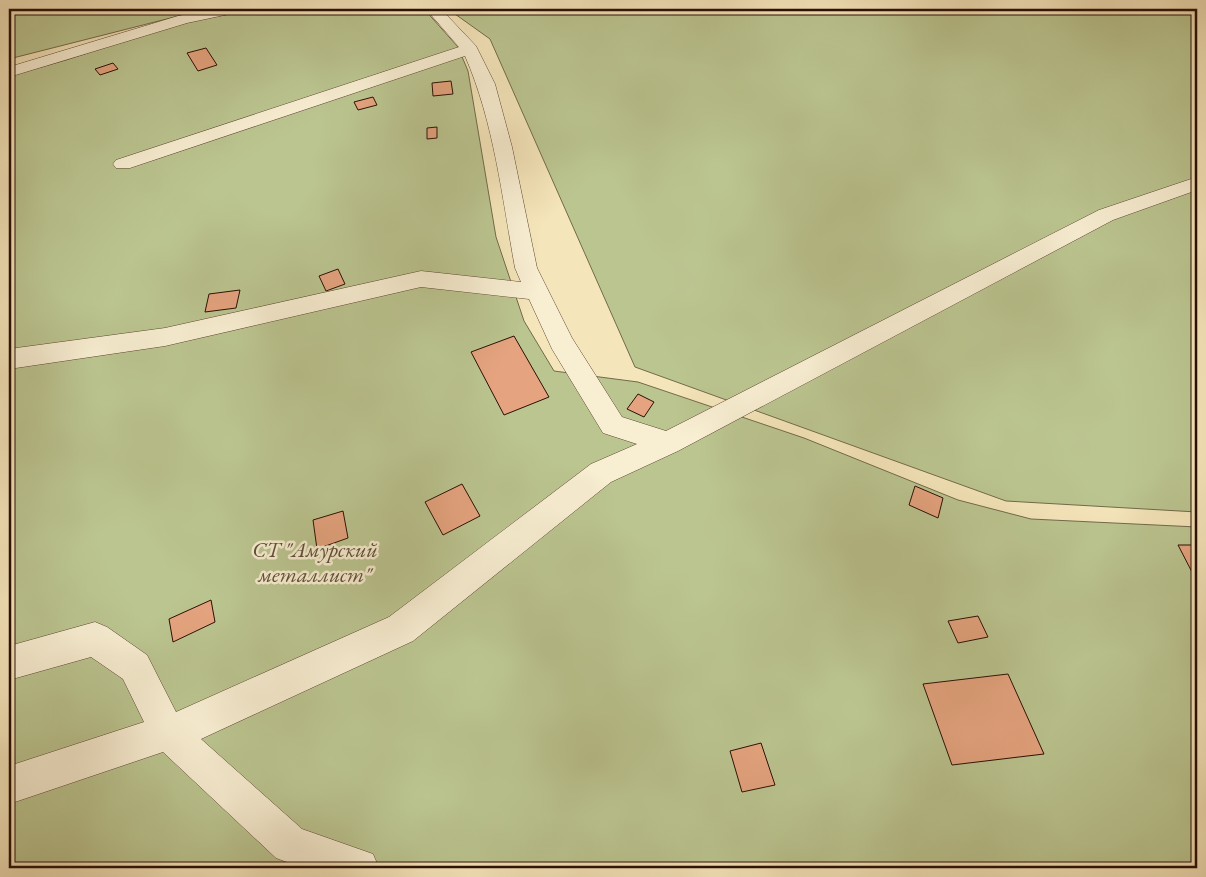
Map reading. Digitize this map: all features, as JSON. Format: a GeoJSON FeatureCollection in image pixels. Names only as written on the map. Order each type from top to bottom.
{"type":"FeatureCollection","features":[{"type":"Feature","properties":{"kind":"street"},"geometry":{"type":"LineString","coordinates":[[9,72],[184,19],[234,9]]}},
{"type":"Feature","properties":{"kind":"street"},"geometry":{"type":"LineString","coordinates":[[433,9],[470,48],[486,84],[502,147],[526,268],[561,342],[613,425],[668,442]]}},
{"type":"Feature","properties":{"kind":"street"},"geometry":{"type":"LineString","coordinates":[[123,164],[470,48]]}},
{"type":"Feature","properties":{"kind":"street"},"geometry":{"type":"LineString","coordinates":[[9,65],[27,66]]}},
{"type":"Feature","properties":{"kind":"street"},"geometry":{"type":"LineString","coordinates":[[9,785],[194,724],[401,629],[601,473],[668,442],[1106,215],[1197,183]]}},
{"type":"Feature","properties":{"kind":"street"},"geometry":{"type":"LineString","coordinates":[[9,359],[165,337],[421,278],[538,292]]}},
{"type":"Feature","properties":{"kind":"street"},"geometry":{"type":"LineString","coordinates":[[9,663],[95,639],[135,667],[168,733],[290,844],[359,868]]}},
{"type":"Feature","properties":{"kind":"green space"},"geometry":{"type":"Polygon","coordinates":[[[9,9],[206,9],[9,59],[9,9]]]}},
{"type":"Feature","properties":{"kind":"green space","name":"СТ \"Амурский металлист\""},"geometry":{"type":"Polygon","coordinates":[[[252,9],[424,9],[458,47],[468,71],[496,237],[524,321],[554,371],[638,382],[804,438],[958,500],[1031,519],[1197,527],[1197,868],[9,868],[9,76],[66,60],[170,26],[252,9]]]}},
{"type":"Feature","properties":{"kind":"green space"},"geometry":{"type":"Polygon","coordinates":[[[448,9],[1197,9],[1197,512],[1006,501],[635,367],[490,39],[448,9]]]}},
{"type":"Feature","properties":{"kind":"building"},"geometry":{"type":"Polygon","coordinates":[[[354,9],[380,9],[356,13],[354,9]]]}},
{"type":"Feature","properties":{"kind":"building"},"geometry":{"type":"Polygon","coordinates":[[[206,48],[217,65],[198,71],[187,53],[206,48]]]}},
{"type":"Feature","properties":{"kind":"building"},"geometry":{"type":"Polygon","coordinates":[[[113,63],[118,69],[100,75],[95,69],[113,63]]]}},
{"type":"Feature","properties":{"kind":"building"},"geometry":{"type":"Polygon","coordinates":[[[451,81],[453,94],[433,96],[432,83],[451,81]]]}},
{"type":"Feature","properties":{"kind":"building"},"geometry":{"type":"Polygon","coordinates":[[[373,97],[377,105],[358,110],[354,102],[373,97]]]}},
{"type":"Feature","properties":{"kind":"building"},"geometry":{"type":"Polygon","coordinates":[[[437,127],[437,138],[427,139],[427,128],[437,127]]]}},
{"type":"Feature","properties":{"kind":"building"},"geometry":{"type":"Polygon","coordinates":[[[338,269],[345,284],[326,291],[319,276],[338,269]]]}},
{"type":"Feature","properties":{"kind":"building"},"geometry":{"type":"Polygon","coordinates":[[[240,290],[236,308],[205,312],[209,294],[240,290]]]}},
{"type":"Feature","properties":{"kind":"building"},"geometry":{"type":"Polygon","coordinates":[[[514,336],[549,397],[504,415],[471,352],[514,336]]]}},
{"type":"Feature","properties":{"kind":"building"},"geometry":{"type":"Polygon","coordinates":[[[638,394],[654,402],[644,417],[627,409],[638,394]]]}},
{"type":"Feature","properties":{"kind":"building"},"geometry":{"type":"Polygon","coordinates":[[[462,484],[480,516],[443,535],[425,502],[462,484]]]}},
{"type":"Feature","properties":{"kind":"building"},"geometry":{"type":"Polygon","coordinates":[[[915,486],[943,498],[938,518],[909,505],[915,486]]]}},
{"type":"Feature","properties":{"kind":"building"},"geometry":{"type":"Polygon","coordinates":[[[343,511],[348,538],[317,549],[313,520],[343,511]]]}},
{"type":"Feature","properties":{"kind":"building"},"geometry":{"type":"Polygon","coordinates":[[[1178,545],[1197,545],[1197,574],[1193,574],[1178,545]]]}},
{"type":"Feature","properties":{"kind":"building"},"geometry":{"type":"Polygon","coordinates":[[[211,600],[215,622],[173,642],[169,619],[211,600]]]}},
{"type":"Feature","properties":{"kind":"building"},"geometry":{"type":"Polygon","coordinates":[[[978,616],[988,637],[958,643],[948,621],[978,616]]]}},
{"type":"Feature","properties":{"kind":"building"},"geometry":{"type":"Polygon","coordinates":[[[1008,674],[1044,754],[952,765],[923,684],[1008,674]]]}},
{"type":"Feature","properties":{"kind":"building"},"geometry":{"type":"Polygon","coordinates":[[[761,743],[775,785],[742,792],[730,751],[761,743]]]}}]}
